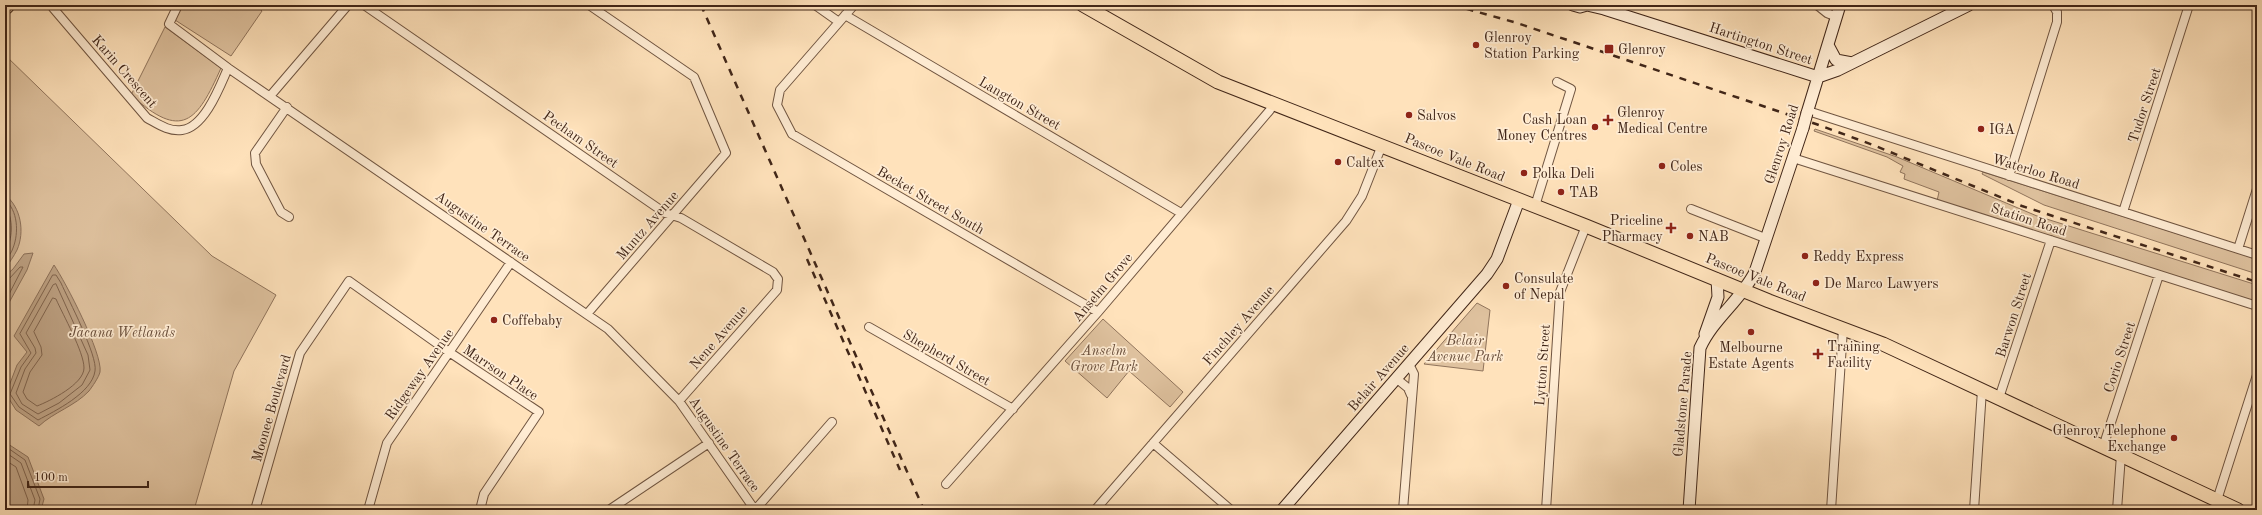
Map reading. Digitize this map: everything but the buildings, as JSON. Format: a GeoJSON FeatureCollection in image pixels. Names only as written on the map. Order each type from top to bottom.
{"type":"FeatureCollection","features":[{"type":"Feature","properties":{"kind":"main road","name":"Pascoe Vale Road"},"geometry":{"type":"LineString","coordinates":[[1083,5],[1218,82],[1382,145],[1883,344],[2238,510]]}},
{"type":"Feature","properties":{"kind":"street","name":"Augustine Terrace"},"geometry":{"type":"LineString","coordinates":[[178,5],[169,24],[228,68],[270,95],[608,329],[679,402],[755,510]]}},
{"type":"Feature","properties":{"kind":"street"},"geometry":{"type":"LineString","coordinates":[[270,95],[348,5]]}},
{"type":"Feature","properties":{"kind":"street","name":"Pecham Street"},"geometry":{"type":"LineString","coordinates":[[364,5],[658,208],[673,216],[681,218],[773,272],[778,280],[777,290]]}},
{"type":"Feature","properties":{"kind":"street","name":"Muntz Avenue"},"geometry":{"type":"LineString","coordinates":[[587,314],[726,153],[694,77],[589,5]]}},
{"type":"Feature","properties":{"kind":"street","name":"Langton Street"},"geometry":{"type":"LineString","coordinates":[[815,5],[1181,213]]}},
{"type":"Feature","properties":{"kind":"street"},"geometry":{"type":"LineString","coordinates":[[842,19],[854,5]]}},
{"type":"Feature","properties":{"kind":"street","name":"Hartington Street"},"geometry":{"type":"LineString","coordinates":[[1573,5],[1580,8],[1587,5],[1620,9],[1818,77]]}},
{"type":"Feature","properties":{"kind":"street"},"geometry":{"type":"LineString","coordinates":[[1817,5],[1827,13],[1836,17]]}},
{"type":"Feature","properties":{"kind":"street","name":"Glenroy Road"},"geometry":{"type":"LineString","coordinates":[[1744,290],[1754,272],[1793,158],[1840,5]]}},
{"type":"Feature","properties":{"kind":"street"},"geometry":{"type":"LineString","coordinates":[[1818,77],[1827,75],[1969,5]]}},
{"type":"Feature","properties":{"kind":"street"},"geometry":{"type":"LineString","coordinates":[[2009,176],[2057,22],[2058,16],[2054,5]]}},
{"type":"Feature","properties":{"kind":"street","name":"Tudor Street"},"geometry":{"type":"LineString","coordinates":[[2123,212],[2189,5]]}},
{"type":"Feature","properties":{"kind":"street","name":"Karin Crescent"},"geometry":{"type":"LineString","coordinates":[[53,8],[147,118],[166,128],[182,130],[195,123],[208,110],[228,68]]}},
{"type":"Feature","properties":{"kind":"street","name":"Becket Street South"},"geometry":{"type":"LineString","coordinates":[[842,19],[780,90],[776,105],[792,134],[1098,312]]}},
{"type":"Feature","properties":{"kind":"street"},"geometry":{"type":"LineString","coordinates":[[1828,45],[1836,60],[1852,63]]}},
{"type":"Feature","properties":{"kind":"street"},"geometry":{"type":"LineString","coordinates":[[1535,206],[1571,89],[1557,82]]}},
{"type":"Feature","properties":{"kind":"street","name":"Anselm Grove"},"geometry":{"type":"LineString","coordinates":[[946,484],[1098,312],[1270,110],[1273,103]]}},
{"type":"Feature","properties":{"kind":"street"},"geometry":{"type":"LineString","coordinates":[[287,107],[255,153],[256,164],[281,212],[289,217]]}},
{"type":"Feature","properties":{"kind":"street","name":"Waterloo Road"},"geometry":{"type":"LineString","coordinates":[[1808,112],[2257,255]]}},
{"type":"Feature","properties":{"kind":"street","name":"Finchley Avenue"},"geometry":{"type":"LineString","coordinates":[[1095,510],[1346,221],[1362,196],[1382,145]]}},
{"type":"Feature","properties":{"kind":"street","name":"Station Road"},"geometry":{"type":"LineString","coordinates":[[1793,158],[2257,306]]}},
{"type":"Feature","properties":{"kind":"street"},"geometry":{"type":"LineString","coordinates":[[2238,249],[2257,188]]}},
{"type":"Feature","properties":{"kind":"street","name":"Belair Avenue"},"geometry":{"type":"LineString","coordinates":[[1283,509],[1397,379],[1492,267],[1519,200]]}},
{"type":"Feature","properties":{"kind":"street"},"geometry":{"type":"LineString","coordinates":[[1691,209],[1766,238]]}},
{"type":"Feature","properties":{"kind":"street","name":"Lytton Street"},"geometry":{"type":"LineString","coordinates":[[1546,510],[1560,292],[1586,226]]}},
{"type":"Feature","properties":{"kind":"street","name":"Barwon Street"},"geometry":{"type":"LineString","coordinates":[[2000,398],[2051,240]]}},
{"type":"Feature","properties":{"kind":"street","name":"Ridgeway Avenue"},"geometry":{"type":"LineString","coordinates":[[368,510],[386,443],[512,262]]}},
{"type":"Feature","properties":{"kind":"street","name":"Corio Street"},"geometry":{"type":"LineString","coordinates":[[2103,447],[2159,275]]}},
{"type":"Feature","properties":{"kind":"street"},"geometry":{"type":"LineString","coordinates":[[1703,342],[1718,297],[1717,279]]}},
{"type":"Feature","properties":{"kind":"street","name":"Moonee Boulevard"},"geometry":{"type":"LineString","coordinates":[[255,510],[300,353],[349,281],[449,352]]}},
{"type":"Feature","properties":{"kind":"street","name":"Nene Avenue"},"geometry":{"type":"LineString","coordinates":[[679,402],[777,290]]}},
{"type":"Feature","properties":{"kind":"street","name":"Gladstone Parade"},"geometry":{"type":"LineString","coordinates":[[1689,510],[1699,354],[1703,342],[1744,290]]}},
{"type":"Feature","properties":{"kind":"street","name":"Shepherd Street"},"geometry":{"type":"LineString","coordinates":[[869,327],[1013,409]]}},
{"type":"Feature","properties":{"kind":"street"},"geometry":{"type":"LineString","coordinates":[[1831,510],[1843,329]]}},
{"type":"Feature","properties":{"kind":"street","name":"Marrson Place"},"geometry":{"type":"LineString","coordinates":[[449,352],[540,412],[484,494],[480,510]]}},
{"type":"Feature","properties":{"kind":"street"},"geometry":{"type":"LineString","coordinates":[[1403,510],[1411,395],[1414,374],[1409,364]]}},
{"type":"Feature","properties":{"kind":"street"},"geometry":{"type":"LineString","coordinates":[[2217,500],[2257,375]]}},
{"type":"Feature","properties":{"kind":"street"},"geometry":{"type":"LineString","coordinates":[[1397,379],[1408,388],[1411,395]]}},
{"type":"Feature","properties":{"kind":"street"},"geometry":{"type":"LineString","coordinates":[[1974,510],[1982,390]]}},
{"type":"Feature","properties":{"kind":"street"},"geometry":{"type":"LineString","coordinates":[[755,510],[832,422]]}},
{"type":"Feature","properties":{"kind":"street"},"geometry":{"type":"LineString","coordinates":[[609,510],[709,443]]}},
{"type":"Feature","properties":{"kind":"street"},"geometry":{"type":"LineString","coordinates":[[1153,443],[1231,510]]}},
{"type":"Feature","properties":{"kind":"street"},"geometry":{"type":"LineString","coordinates":[[2117,510],[2121,455]]}},
{"type":"Feature","properties":{"kind":"green space"},"geometry":{"type":"Polygon","coordinates":[[[183,5],[255,5],[262,11],[231,56],[175,20],[183,5]]]}},
{"type":"Feature","properties":{"kind":"green space"},"geometry":{"type":"Polygon","coordinates":[[[165,27],[221,68],[204,101],[195,112],[186,119],[176,121],[163,118],[131,95],[165,27]]]}},
{"type":"Feature","properties":{"kind":"green space","name":"Jacana Wetlands"},"geometry":{"type":"Polygon","coordinates":[[[5,55],[212,256],[276,295],[234,371],[194,510],[5,510],[5,55]]]}},
{"type":"Feature","properties":{"kind":"green space"},"geometry":{"type":"Polygon","coordinates":[[[1815,129],[1897,157],[2037,216],[2257,285],[2257,303],[1937,201],[1939,192],[1904,179],[1905,174],[1900,172],[1903,166],[1887,157],[1814,131],[1815,129]]]}},
{"type":"Feature","properties":{"kind":"green space"},"geometry":{"type":"Polygon","coordinates":[[[1983,172],[2257,259],[2257,274],[2044,205],[1982,174],[1983,172]]]}},
{"type":"Feature","properties":{"kind":"green space","name":"Belair Avenue Park"},"geometry":{"type":"Polygon","coordinates":[[[1477,303],[1490,310],[1483,371],[1424,364],[1477,303]]]}},
{"type":"Feature","properties":{"kind":"green space","name":"Anselm Grove Park"},"geometry":{"type":"Polygon","coordinates":[[[1103,319],[1183,392],[1170,407],[1129,371],[1107,398],[1065,361],[1103,319]]]}},
{"type":"Feature","properties":{"kind":"water"},"geometry":{"type":"Polygon","coordinates":[[[5,195],[15,206],[18,213],[21,236],[17,250],[5,269],[5,195]]]}},
{"type":"Feature","properties":{"kind":"water"},"geometry":{"type":"Polygon","coordinates":[[[33,253],[27,270],[5,310],[5,276],[13,269],[24,254],[33,253]]]}},
{"type":"Feature","properties":{"kind":"water"},"geometry":{"type":"Polygon","coordinates":[[[54,265],[90,334],[96,350],[100,372],[89,391],[39,426],[16,410],[6,394],[17,365],[27,352],[14,336],[54,265]]]}},
{"type":"Feature","properties":{"kind":"water"},"geometry":{"type":"Polygon","coordinates":[[[5,442],[28,457],[44,499],[41,510],[5,510],[5,442]]]}},
{"type":"Feature","properties":{"kind":"railway"},"geometry":{"type":"LineString","coordinates":[[701,5],[924,510]]}},
{"type":"Feature","properties":{"kind":"railway"},"geometry":{"type":"LineString","coordinates":[[1453,5],[1517,23],[1816,124],[1873,145],[2022,206],[2257,282]]}},
{"type":"Feature","properties":{"kind":"railway"},"geometry":{"type":"LineString","coordinates":[[807,259],[900,470]]}},
{"type":"Feature","properties":{"kind":"place","name":"Glenroy Station Parking"},"geometry":{"type":"Point","coordinates":[1476,45]}},
{"type":"Feature","properties":{"kind":"place","name":"Glenroy"},"geometry":{"type":"Point","coordinates":[1609,49]}},
{"type":"Feature","properties":{"kind":"place","name":"Salvos"},"geometry":{"type":"Point","coordinates":[1409,115]}},
{"type":"Feature","properties":{"kind":"place","name":"Glenroy Medical Centre"},"geometry":{"type":"Point","coordinates":[1608,120]}},
{"type":"Feature","properties":{"kind":"place","name":"Cash Loan Money Centres"},"geometry":{"type":"Point","coordinates":[1595,127]}},
{"type":"Feature","properties":{"kind":"place","name":"IGA"},"geometry":{"type":"Point","coordinates":[1981,129]}},
{"type":"Feature","properties":{"kind":"place","name":"Caltex"},"geometry":{"type":"Point","coordinates":[1338,162]}},
{"type":"Feature","properties":{"kind":"place","name":"Coles"},"geometry":{"type":"Point","coordinates":[1662,166]}},
{"type":"Feature","properties":{"kind":"place","name":"Polka Deli"},"geometry":{"type":"Point","coordinates":[1524,173]}},
{"type":"Feature","properties":{"kind":"place","name":"TAB"},"geometry":{"type":"Point","coordinates":[1561,192]}},
{"type":"Feature","properties":{"kind":"place","name":"Priceline Pharmacy"},"geometry":{"type":"Point","coordinates":[1671,228]}},
{"type":"Feature","properties":{"kind":"place","name":"NAB"},"geometry":{"type":"Point","coordinates":[1690,236]}},
{"type":"Feature","properties":{"kind":"place","name":"Reddy Express"},"geometry":{"type":"Point","coordinates":[1805,256]}},
{"type":"Feature","properties":{"kind":"place","name":"De Marco Lawyers"},"geometry":{"type":"Point","coordinates":[1816,283]}},
{"type":"Feature","properties":{"kind":"place","name":"Consulate of Nepal"},"geometry":{"type":"Point","coordinates":[1506,286]}},
{"type":"Feature","properties":{"kind":"place","name":"Coffebaby"},"geometry":{"type":"Point","coordinates":[494,320]}},
{"type":"Feature","properties":{"kind":"place","name":"Melbourne Estate Agents"},"geometry":{"type":"Point","coordinates":[1751,332]}},
{"type":"Feature","properties":{"kind":"place","name":"Training Facility"},"geometry":{"type":"Point","coordinates":[1818,354]}},
{"type":"Feature","properties":{"kind":"place","name":"Glenroy Telephone Exchange"},"geometry":{"type":"Point","coordinates":[2174,438]}}]}
